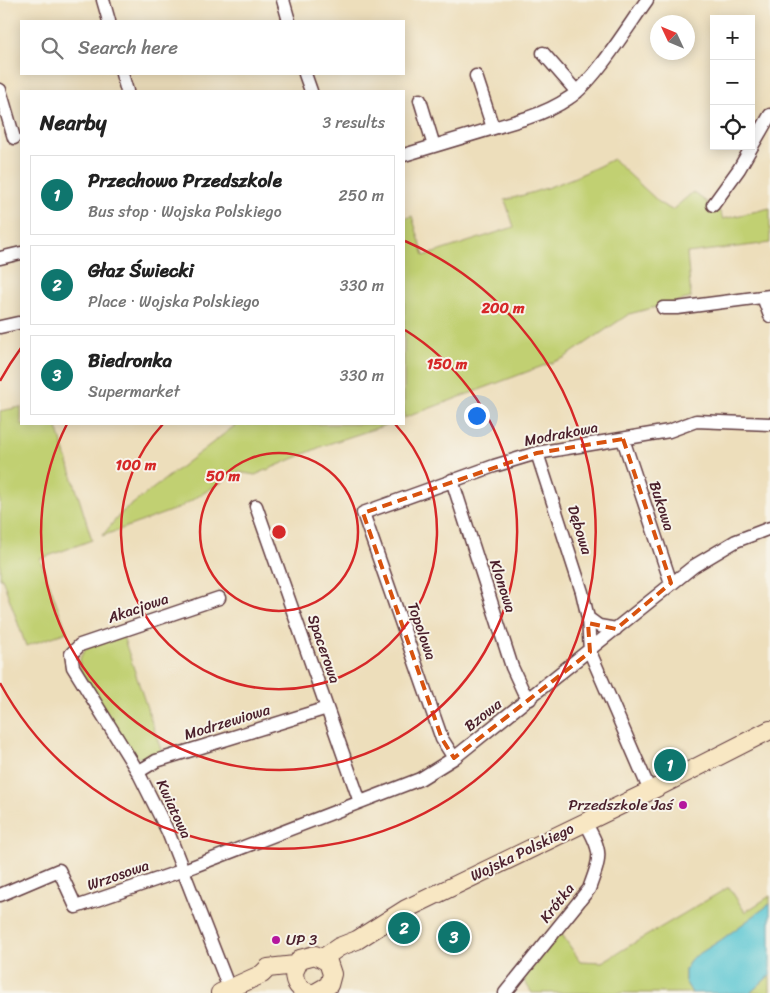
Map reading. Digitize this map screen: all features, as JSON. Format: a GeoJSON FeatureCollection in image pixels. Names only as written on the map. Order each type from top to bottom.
{"type":"FeatureCollection","features":[{"type":"Feature","properties":{"kind":"street"},"geometry":{"type":"LineString","coordinates":[[103,0],[108,20]]}},
{"type":"Feature","properties":{"kind":"street"},"geometry":{"type":"LineString","coordinates":[[283,0],[290,20]]}},
{"type":"Feature","properties":{"kind":"street"},"geometry":{"type":"LineString","coordinates":[[405,155],[544,112],[577,92],[588,81],[647,0]]}},
{"type":"Feature","properties":{"kind":"street"},"geometry":{"type":"LineString","coordinates":[[543,53],[577,92]]}},
{"type":"Feature","properties":{"kind":"street"},"geometry":{"type":"LineString","coordinates":[[122,75],[127,90]]}},
{"type":"Feature","properties":{"kind":"street"},"geometry":{"type":"LineString","coordinates":[[305,75],[311,90]]}},
{"type":"Feature","properties":{"kind":"street"},"geometry":{"type":"LineString","coordinates":[[476,76],[493,128]]}},
{"type":"Feature","properties":{"kind":"street"},"geometry":{"type":"LineString","coordinates":[[0,90],[14,138]]}},
{"type":"Feature","properties":{"kind":"street"},"geometry":{"type":"LineString","coordinates":[[420,100],[434,146]]}},
{"type":"Feature","properties":{"kind":"street"},"geometry":{"type":"LineString","coordinates":[[713,205],[739,168],[770,116]]}},
{"type":"Feature","properties":{"kind":"street"},"geometry":{"type":"LineString","coordinates":[[0,258],[20,253]]}},
{"type":"Feature","properties":{"kind":"street"},"geometry":{"type":"LineString","coordinates":[[663,308],[678,308],[766,296],[770,316]]}},
{"type":"Feature","properties":{"kind":"street"},"geometry":{"type":"LineString","coordinates":[[0,327],[18,323]]}},
{"type":"Feature","properties":{"kind":"street","name":"Modrakowa"},"geometry":{"type":"LineString","coordinates":[[363,512],[452,480],[537,453],[669,431],[696,420],[770,424]]}},
{"type":"Feature","properties":{"kind":"street","name":"Bukowa"},"geometry":{"type":"LineString","coordinates":[[623,439],[671,583]]}},
{"type":"Feature","properties":{"kind":"street","name":"Dębowa"},"geometry":{"type":"LineString","coordinates":[[537,453],[562,526],[588,618],[590,652],[650,791]]}},
{"type":"Feature","properties":{"kind":"street","name":"Klonowa"},"geometry":{"type":"LineString","coordinates":[[452,480],[512,667],[523,691],[530,698]]}},
{"type":"Feature","properties":{"kind":"street","name":"Spacerowa"},"geometry":{"type":"LineString","coordinates":[[256,506],[360,802]]}},
{"type":"Feature","properties":{"kind":"street","name":"Topolowa"},"geometry":{"type":"LineString","coordinates":[[363,512],[442,739],[454,758]]}},
{"type":"Feature","properties":{"kind":"street","name":"Bzowa"},"geometry":{"type":"LineString","coordinates":[[184,870],[420,780],[454,758],[590,652],[671,583],[714,553],[736,541],[770,528]]}},
{"type":"Feature","properties":{"kind":"street","name":"Akacjowa"},"geometry":{"type":"LineString","coordinates":[[71,654],[80,645],[219,598]]}},
{"type":"Feature","properties":{"kind":"street"},"geometry":{"type":"LineString","coordinates":[[588,618],[599,626],[616,629]]}},
{"type":"Feature","properties":{"kind":"street","name":"Kwiatowa"},"geometry":{"type":"LineString","coordinates":[[71,654],[73,667],[138,772],[168,832],[184,870],[225,991]]}},
{"type":"Feature","properties":{"kind":"street","name":"Modrzewiowa"},"geometry":{"type":"LineString","coordinates":[[138,772],[156,761],[327,708]]}},
{"type":"Feature","properties":{"kind":"street","name":"Wojska Polskiego"},"geometry":{"type":"LineString","coordinates":[[303,986],[329,985],[327,963],[357,940],[406,909],[650,791],[770,730]]}},
{"type":"Feature","properties":{"kind":"street","name":"Krótka"},"geometry":{"type":"LineString","coordinates":[[504,993],[589,889],[595,872],[599,848],[585,822]]}},
{"type":"Feature","properties":{"kind":"street","name":"Wrzosowa"},"geometry":{"type":"LineString","coordinates":[[0,895],[59,870],[76,907],[184,870]]}},
{"type":"Feature","properties":{"kind":"street"},"geometry":{"type":"LineString","coordinates":[[225,991],[262,974],[303,986],[307,956],[315,955],[327,963]]}},
{"type":"Feature","properties":{"kind":"highlighted area"},"geometry":{"type":"Polygon","coordinates":[[[623,439],[671,583],[616,629],[588,623],[590,652],[454,758],[442,739],[363,513],[537,453],[623,439]]]}},
{"type":"Feature","properties":{"kind":"green space"},"geometry":{"type":"Polygon","coordinates":[[[613,159],[661,204],[672,210],[693,192],[720,212],[723,219],[770,208],[770,243],[687,253],[691,298],[629,314],[564,358],[405,418],[405,219],[412,216],[424,256],[514,227],[505,200],[534,192],[587,172],[613,159]]]}},
{"type":"Feature","properties":{"kind":"green space"},"geometry":{"type":"Polygon","coordinates":[[[20,407],[20,425],[56,425],[92,540],[40,559],[67,632],[26,646],[2,578],[0,579],[0,411],[20,407]]]}},
{"type":"Feature","properties":{"kind":"green space"},"geometry":{"type":"Polygon","coordinates":[[[236,425],[386,425],[325,445],[255,475],[238,472],[179,508],[102,536],[121,513],[236,425]]]}},
{"type":"Feature","properties":{"kind":"green space"},"geometry":{"type":"Polygon","coordinates":[[[123,636],[162,753],[144,759],[133,755],[81,671],[80,662],[86,650],[99,643],[123,636]]]}},
{"type":"Feature","properties":{"kind":"green space"},"geometry":{"type":"Polygon","coordinates":[[[729,887],[745,912],[770,896],[770,904],[721,940],[691,959],[685,970],[685,981],[692,993],[532,993],[523,979],[561,933],[580,961],[602,962],[729,887]]]}},
{"type":"Feature","properties":{"kind":"green space"},"geometry":{"type":"Polygon","coordinates":[[[770,975],[770,993],[750,993],[770,975]]]}},
{"type":"Feature","properties":{"kind":"water"},"geometry":{"type":"Polygon","coordinates":[[[770,904],[770,975],[750,993],[692,993],[685,981],[685,970],[691,959],[721,940],[770,904]]]}},
{"type":"Feature","properties":{"kind":"place","name":"Przechowo Przedszkole"},"geometry":{"type":"Point","coordinates":[670,765]}},
{"type":"Feature","properties":{"kind":"place","name":"Przedszkole Jaś"},"geometry":{"type":"Point","coordinates":[683,805]}},
{"type":"Feature","properties":{"kind":"place","name":"Głaz Świecki"},"geometry":{"type":"Point","coordinates":[404,928]}},
{"type":"Feature","properties":{"kind":"place","name":"Biedronka"},"geometry":{"type":"Point","coordinates":[454,937]}},
{"type":"Feature","properties":{"kind":"place","name":"UP 3"},"geometry":{"type":"Point","coordinates":[276,940]}}]}
